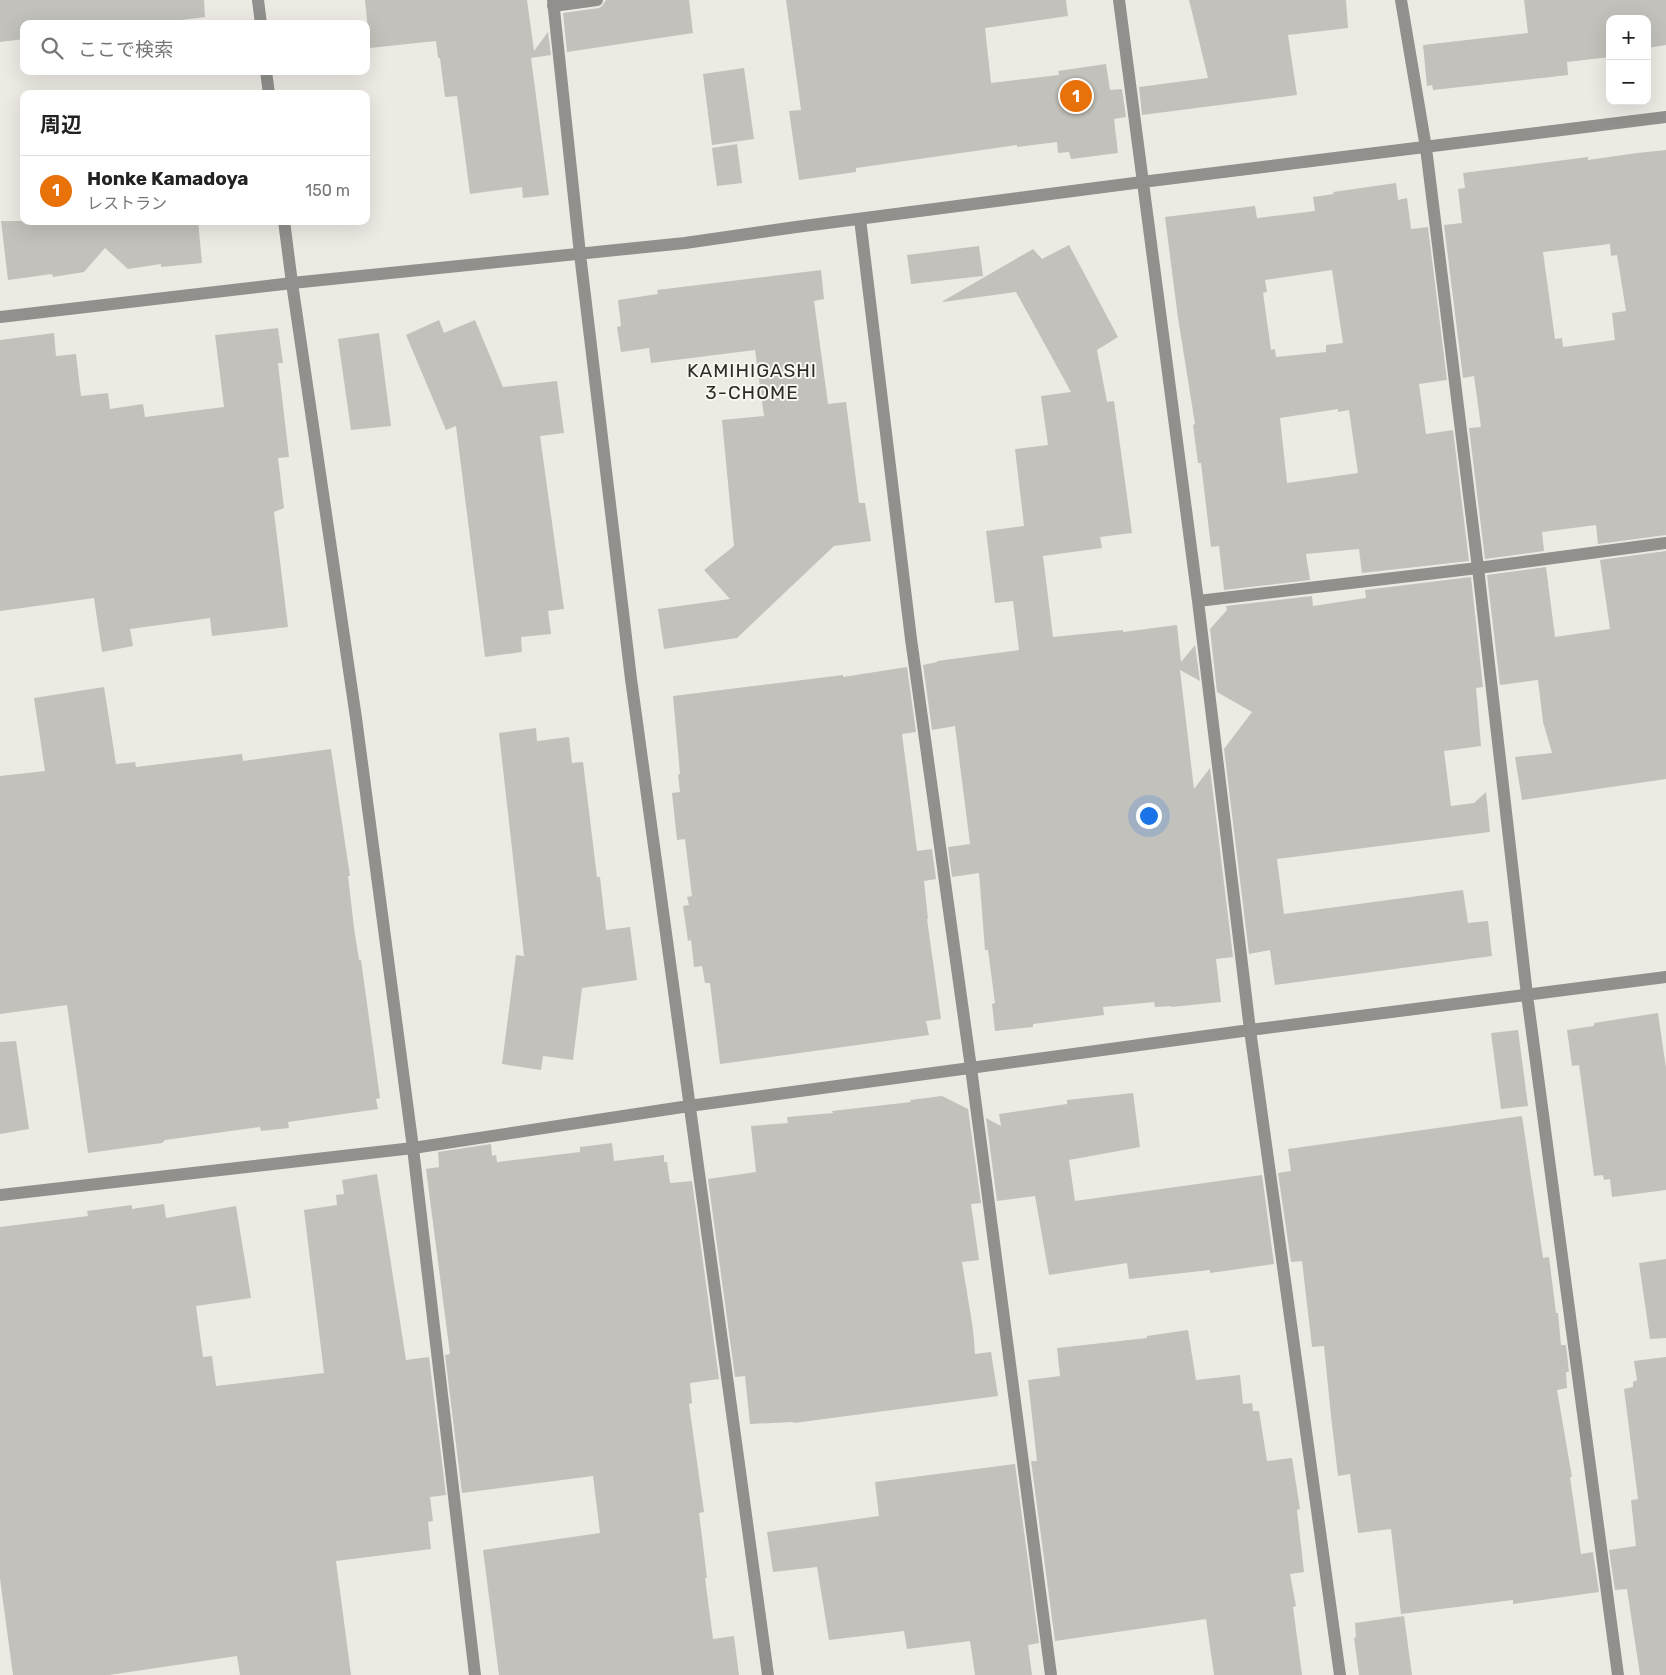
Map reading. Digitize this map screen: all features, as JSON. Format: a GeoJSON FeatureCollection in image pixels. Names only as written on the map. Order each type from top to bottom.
{"type":"FeatureCollection","features":[{"type":"Feature","properties":{"kind":"street"},"geometry":{"type":"LineString","coordinates":[[258,0],[260,20]]}},
{"type":"Feature","properties":{"kind":"street"},"geometry":{"type":"LineString","coordinates":[[596,0],[553,3],[580,254],[631,679],[768,1675]]}},
{"type":"Feature","properties":{"kind":"street"},"geometry":{"type":"LineString","coordinates":[[1119,0],[1198,601],[1250,1030],[1340,1675]]}},
{"type":"Feature","properties":{"kind":"street"},"geometry":{"type":"LineString","coordinates":[[1401,0],[1426,148],[1478,568],[1527,995],[1618,1675]]}},
{"type":"Feature","properties":{"kind":"street"},"geometry":{"type":"LineString","coordinates":[[267,75],[268,90]]}},
{"type":"Feature","properties":{"kind":"street"},"geometry":{"type":"LineString","coordinates":[[0,317],[292,283],[667,245],[1142,182],[1666,117]]}},
{"type":"Feature","properties":{"kind":"street"},"geometry":{"type":"LineString","coordinates":[[860,219],[911,639],[971,1068],[1051,1675]]}},
{"type":"Feature","properties":{"kind":"street"},"geometry":{"type":"LineString","coordinates":[[285,225],[356,718],[413,1148],[475,1675]]}},
{"type":"Feature","properties":{"kind":"street"},"geometry":{"type":"LineString","coordinates":[[1198,601],[1478,568],[1666,543]]}},
{"type":"Feature","properties":{"kind":"street"},"geometry":{"type":"LineString","coordinates":[[0,1195],[413,1148],[690,1106],[1250,1030],[1666,977]]}},
{"type":"Feature","properties":{"kind":"building"},"geometry":{"type":"Polygon","coordinates":[[[0,0],[204,0],[205,17],[182,20],[20,20],[20,40],[0,42],[0,0]]]}},
{"type":"Feature","properties":{"kind":"building"},"geometry":{"type":"Polygon","coordinates":[[[365,0],[527,0],[534,51],[548,32],[551,55],[531,58],[549,195],[523,198],[522,187],[470,194],[457,96],[445,97],[436,41],[370,48],[370,20],[367,20],[365,0]]]}},
{"type":"Feature","properties":{"kind":"building"},"geometry":{"type":"Polygon","coordinates":[[[606,0],[689,0],[693,33],[567,52],[563,13],[599,8],[606,0]]]}},
{"type":"Feature","properties":{"kind":"building"},"geometry":{"type":"Polygon","coordinates":[[[786,0],[1066,0],[1068,16],[985,28],[991,83],[1059,75],[1058,71],[1106,64],[1110,90],[1122,89],[1126,117],[1114,119],[1118,153],[1071,159],[1069,152],[1058,153],[1057,142],[1017,147],[1017,145],[856,168],[856,172],[799,180],[789,111],[801,110],[786,0]]]}},
{"type":"Feature","properties":{"kind":"building"},"geometry":{"type":"Polygon","coordinates":[[[1189,0],[1346,0],[1348,28],[1288,35],[1297,95],[1142,115],[1139,87],[1208,78],[1189,0]]]}},
{"type":"Feature","properties":{"kind":"building"},"geometry":{"type":"Polygon","coordinates":[[[1524,0],[1666,0],[1666,45],[1651,47],[1651,15],[1606,15],[1606,57],[1567,62],[1568,75],[1433,90],[1432,85],[1427,86],[1423,45],[1528,33],[1524,0]]]}},
{"type":"Feature","properties":{"kind":"building"},"geometry":{"type":"Polygon","coordinates":[[[744,68],[754,139],[712,145],[703,74],[744,68]]]}},
{"type":"Feature","properties":{"kind":"building"},"geometry":{"type":"Polygon","coordinates":[[[737,144],[742,183],[717,186],[712,148],[737,144]]]}},
{"type":"Feature","properties":{"kind":"building"},"geometry":{"type":"Polygon","coordinates":[[[1666,150],[1666,535],[1598,544],[1596,525],[1542,532],[1544,551],[1485,559],[1469,428],[1481,427],[1474,376],[1463,378],[1444,225],[1462,223],[1458,189],[1465,188],[1463,173],[1588,157],[1588,160],[1666,150]],[[1610,244],[1543,252],[1555,339],[1562,338],[1563,347],[1615,340],[1612,313],[1626,311],[1617,255],[1611,256],[1610,244]]]}},
{"type":"Feature","properties":{"kind":"building"},"geometry":{"type":"Polygon","coordinates":[[[1396,183],[1398,200],[1407,198],[1411,229],[1428,227],[1447,380],[1419,384],[1426,434],[1453,430],[1469,561],[1362,573],[1359,549],[1306,554],[1310,580],[1224,590],[1219,546],[1211,547],[1201,463],[1198,463],[1193,425],[1195,424],[1178,318],[1165,217],[1255,206],[1257,218],[1315,211],[1313,197],[1334,194],[1333,192],[1396,183]],[[1332,270],[1265,280],[1267,292],[1263,293],[1271,350],[1275,349],[1276,357],[1326,352],[1326,345],[1343,343],[1332,270]],[[1338,409],[1280,418],[1287,483],[1358,473],[1349,410],[1338,412],[1338,409]]]}},
{"type":"Feature","properties":{"kind":"building"},"geometry":{"type":"Polygon","coordinates":[[[1,221],[20,221],[20,225],[198,225],[202,263],[161,267],[161,264],[128,269],[105,248],[84,272],[53,277],[52,274],[8,280],[1,221]]]}},
{"type":"Feature","properties":{"kind":"building"},"geometry":{"type":"Polygon","coordinates":[[[1069,245],[1118,337],[1097,350],[1107,402],[1114,401],[1132,533],[1100,537],[1102,548],[1043,556],[1053,637],[1123,630],[1123,632],[1177,625],[1181,662],[1195,645],[1200,681],[1180,670],[1194,789],[1210,768],[1233,957],[1216,959],[1221,1002],[1171,1007],[1155,1007],[1154,1002],[1103,1007],[1104,1015],[1033,1024],[1033,1027],[995,1031],[992,1004],[995,1003],[988,950],[985,950],[979,873],[952,877],[948,847],[970,844],[955,726],[932,730],[923,665],[937,661],[1019,650],[1013,601],[995,603],[986,531],[1024,526],[1015,449],[1048,445],[1041,396],[1071,392],[1016,292],[943,301],[1033,249],[1042,259],[1069,245]]]}},
{"type":"Feature","properties":{"kind":"building"},"geometry":{"type":"Polygon","coordinates":[[[979,246],[983,276],[911,284],[907,255],[979,246]]]}},
{"type":"Feature","properties":{"kind":"building"},"geometry":{"type":"Polygon","coordinates":[[[821,270],[824,299],[814,301],[828,404],[846,402],[859,503],[865,503],[871,541],[834,546],[737,638],[664,649],[658,609],[730,599],[704,570],[734,546],[722,420],[764,416],[755,350],[651,363],[649,348],[621,352],[617,327],[621,326],[618,300],[658,294],[657,290],[821,270]]]}},
{"type":"Feature","properties":{"kind":"building"},"geometry":{"type":"Polygon","coordinates":[[[439,320],[444,333],[475,320],[503,387],[557,381],[564,433],[540,436],[564,609],[548,611],[551,634],[521,637],[522,652],[485,657],[456,426],[446,430],[406,335],[439,320]]]}},
{"type":"Feature","properties":{"kind":"building"},"geometry":{"type":"Polygon","coordinates":[[[278,328],[283,363],[278,363],[289,457],[278,458],[284,508],[274,512],[288,627],[212,636],[210,618],[130,629],[133,646],[102,652],[94,598],[0,611],[0,340],[54,333],[56,356],[76,354],[81,396],[108,393],[110,409],[143,404],[145,417],[224,407],[215,335],[278,328]]]}},
{"type":"Feature","properties":{"kind":"building"},"geometry":{"type":"Polygon","coordinates":[[[379,333],[391,426],[351,430],[338,339],[379,333]]]}},
{"type":"Feature","properties":{"kind":"building"},"geometry":{"type":"Polygon","coordinates":[[[1666,551],[1666,779],[1522,800],[1515,757],[1552,753],[1543,722],[1538,680],[1500,685],[1487,575],[1546,567],[1555,637],[1610,629],[1600,560],[1666,551]]]}},
{"type":"Feature","properties":{"kind":"building"},"geometry":{"type":"Polygon","coordinates":[[[1471,577],[1483,687],[1476,688],[1481,746],[1444,751],[1451,806],[1474,803],[1486,792],[1490,832],[1277,859],[1284,914],[1463,890],[1468,923],[1488,921],[1492,956],[1275,985],[1270,950],[1249,954],[1224,749],[1252,712],[1217,692],[1210,629],[1227,610],[1226,606],[1312,596],[1313,606],[1366,598],[1365,590],[1471,577]]]}},
{"type":"Feature","properties":{"kind":"building"},"geometry":{"type":"Polygon","coordinates":[[[907,667],[916,732],[902,734],[917,851],[932,849],[936,879],[924,881],[927,919],[941,1019],[926,1021],[929,1035],[720,1064],[710,983],[705,983],[702,966],[694,967],[691,940],[688,941],[683,906],[689,905],[687,897],[692,896],[685,839],[677,840],[672,793],[680,792],[673,696],[843,675],[843,677],[907,667]]]}},
{"type":"Feature","properties":{"kind":"building"},"geometry":{"type":"Polygon","coordinates":[[[104,687],[116,764],[135,762],[136,767],[242,754],[243,761],[331,749],[350,876],[348,876],[354,928],[359,960],[361,960],[380,1098],[376,1099],[378,1109],[288,1122],[289,1128],[261,1131],[260,1127],[88,1153],[67,1005],[0,1014],[0,776],[45,771],[34,698],[104,687]]]}},
{"type":"Feature","properties":{"kind":"building"},"geometry":{"type":"Polygon","coordinates":[[[536,728],[537,741],[569,737],[572,763],[583,762],[597,877],[600,877],[606,930],[630,927],[637,980],[582,988],[573,1060],[543,1056],[541,1070],[502,1064],[516,955],[524,956],[499,733],[536,728]]]}},
{"type":"Feature","properties":{"kind":"building"},"geometry":{"type":"Polygon","coordinates":[[[1658,1013],[1666,1068],[1666,1190],[1612,1197],[1610,1179],[1604,1180],[1603,1175],[1594,1176],[1579,1065],[1572,1066],[1567,1030],[1594,1026],[1594,1023],[1658,1013]]]}},
{"type":"Feature","properties":{"kind":"building"},"geometry":{"type":"Polygon","coordinates":[[[1518,1030],[1528,1106],[1501,1109],[1491,1033],[1518,1030]]]}},
{"type":"Feature","properties":{"kind":"building"},"geometry":{"type":"Polygon","coordinates":[[[16,1041],[29,1129],[0,1134],[0,1042],[16,1041]]]}},
{"type":"Feature","properties":{"kind":"building"},"geometry":{"type":"Polygon","coordinates":[[[1133,1093],[1140,1147],[1069,1160],[1075,1201],[1262,1175],[1274,1264],[1210,1273],[1210,1270],[1129,1279],[1127,1263],[1049,1275],[1035,1196],[997,1201],[986,1118],[1001,1126],[999,1114],[1067,1104],[1067,1100],[1133,1093]]]}},
{"type":"Feature","properties":{"kind":"building"},"geometry":{"type":"Polygon","coordinates":[[[942,1096],[968,1109],[981,1203],[971,1204],[979,1260],[962,1262],[973,1329],[975,1354],[991,1352],[998,1396],[794,1423],[750,1424],[745,1376],[735,1377],[708,1179],[756,1172],[751,1126],[788,1123],[787,1117],[833,1113],[832,1111],[911,1102],[910,1100],[942,1096]]]}},
{"type":"Feature","properties":{"kind":"building"},"geometry":{"type":"Polygon","coordinates":[[[1522,1116],[1543,1258],[1549,1257],[1561,1345],[1566,1345],[1569,1372],[1566,1372],[1567,1388],[1557,1390],[1572,1477],[1570,1477],[1581,1554],[1593,1552],[1599,1592],[1513,1604],[1513,1600],[1401,1614],[1391,1529],[1358,1533],[1350,1474],[1338,1476],[1324,1346],[1312,1347],[1302,1261],[1291,1262],[1278,1173],[1291,1171],[1288,1149],[1522,1116]]]}},
{"type":"Feature","properties":{"kind":"building"},"geometry":{"type":"Polygon","coordinates":[[[612,1143],[614,1161],[664,1155],[670,1183],[692,1181],[719,1379],[690,1383],[692,1403],[689,1404],[704,1512],[699,1513],[707,1578],[705,1578],[713,1639],[734,1636],[739,1675],[499,1675],[483,1550],[600,1533],[593,1476],[462,1493],[445,1355],[450,1354],[426,1169],[439,1167],[438,1152],[491,1144],[492,1156],[496,1155],[497,1162],[580,1152],[580,1147],[612,1143]]]}},
{"type":"Feature","properties":{"kind":"building"},"geometry":{"type":"Polygon","coordinates":[[[377,1174],[406,1360],[429,1357],[446,1495],[430,1497],[433,1521],[428,1522],[431,1549],[336,1561],[351,1675],[240,1675],[237,1656],[109,1675],[13,1675],[0,1579],[0,1227],[88,1216],[87,1211],[132,1205],[132,1209],[164,1204],[166,1218],[236,1206],[251,1298],[196,1306],[203,1357],[212,1356],[216,1386],[324,1373],[304,1210],[337,1205],[336,1195],[344,1194],[342,1180],[377,1174]]]}},
{"type":"Feature","properties":{"kind":"building"},"geometry":{"type":"Polygon","coordinates":[[[1666,1259],[1666,1338],[1650,1339],[1639,1263],[1666,1259]]]}},
{"type":"Feature","properties":{"kind":"building"},"geometry":{"type":"Polygon","coordinates":[[[1188,1330],[1196,1380],[1240,1375],[1243,1404],[1252,1403],[1253,1411],[1259,1411],[1267,1461],[1292,1458],[1300,1509],[1297,1510],[1304,1572],[1290,1574],[1296,1606],[1293,1607],[1302,1675],[1214,1675],[1206,1619],[1055,1641],[1031,1461],[1037,1461],[1028,1380],[1060,1376],[1057,1348],[1147,1338],[1147,1336],[1188,1330]]]}},
{"type":"Feature","properties":{"kind":"building"},"geometry":{"type":"Polygon","coordinates":[[[1666,1357],[1666,1675],[1640,1675],[1627,1589],[1615,1590],[1609,1550],[1636,1546],[1631,1500],[1638,1499],[1624,1389],[1633,1387],[1633,1382],[1637,1380],[1634,1361],[1666,1357]]]}},
{"type":"Feature","properties":{"kind":"building"},"geometry":{"type":"Polygon","coordinates":[[[1015,1464],[1039,1643],[1028,1645],[1032,1675],[975,1675],[970,1641],[907,1649],[904,1631],[829,1640],[817,1567],[773,1572],[767,1532],[879,1516],[875,1482],[1015,1464]]]}},
{"type":"Feature","properties":{"kind":"building"},"geometry":{"type":"Polygon","coordinates":[[[1404,1616],[1412,1675],[1359,1675],[1354,1638],[1356,1637],[1355,1623],[1404,1616]]]}},
{"type":"Feature","properties":{"kind":"place","name":"Honke Kamadoya"},"geometry":{"type":"Point","coordinates":[1076,96]}},
{"type":"Feature","properties":{"kind":"district","name":"KAMIHIGASHI 3-CHOME"},"geometry":{"type":"Point","coordinates":[752,381]}}]}
